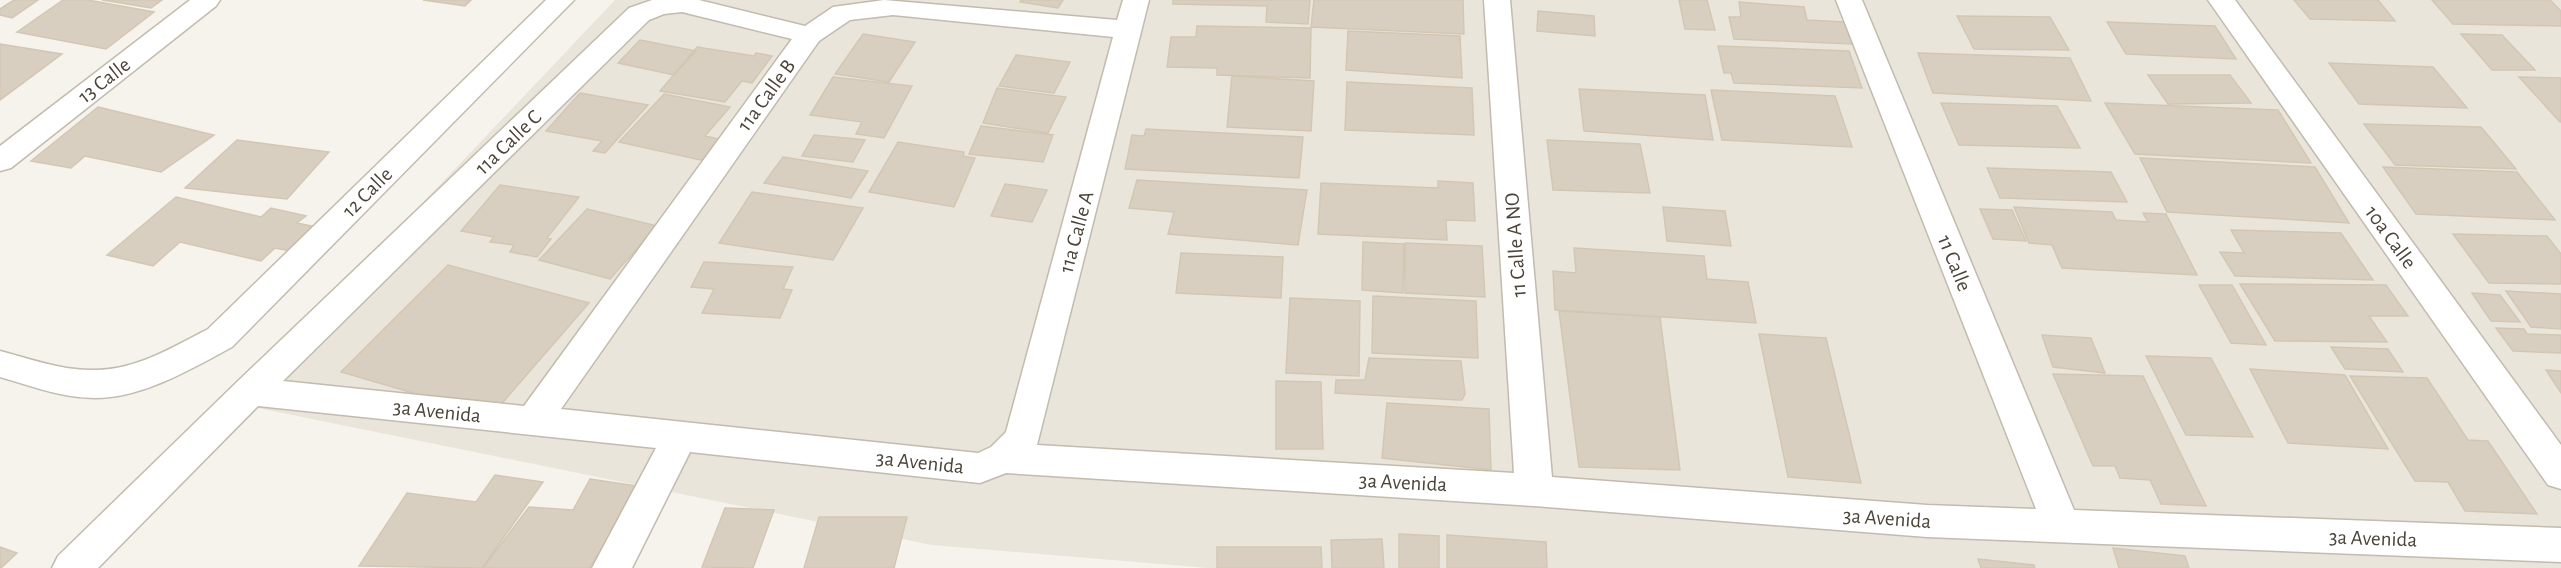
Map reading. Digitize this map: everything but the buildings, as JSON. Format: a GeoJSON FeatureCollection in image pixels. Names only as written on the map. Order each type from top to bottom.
{"type":"FeatureCollection","features":[{"type":"Feature","properties":{"kind":"street","name":"13 Calle"},"geometry":{"type":"LineString","coordinates":[[0,161],[207,0]]}},
{"type":"Feature","properties":{"kind":"street","name":"12 Calle"},"geometry":{"type":"LineString","coordinates":[[0,364],[57,380],[108,383],[161,368],[220,338],[561,0]]}},
{"type":"Feature","properties":{"kind":"street","name":"11 Calle A NO"},"geometry":{"type":"LineString","coordinates":[[1497,0],[1534,490]]}},
{"type":"Feature","properties":{"kind":"street","name":"11 Calle"},"geometry":{"type":"LineString","coordinates":[[1849,0],[2061,525]]}},
{"type":"Feature","properties":{"kind":"street","name":"10a Calle"},"geometry":{"type":"LineString","coordinates":[[2221,0],[2561,474]]}},
{"type":"Feature","properties":{"kind":"street","name":"11a Calle C"},"geometry":{"type":"LineString","coordinates":[[72,568],[250,391],[639,14],[660,6],[682,4],[809,35]]}},
{"type":"Feature","properties":{"kind":"street","name":"11a Calle B"},"geometry":{"type":"LineString","coordinates":[[532,422],[809,35],[843,13],[892,7],[1133,15]]}},
{"type":"Feature","properties":{"kind":"street","name":"11a Calle A"},"geometry":{"type":"LineString","coordinates":[[1004,458],[1022,438],[1133,15]]}},
{"type":"Feature","properties":{"kind":"street","name":"3a Avenida"},"geometry":{"type":"LineString","coordinates":[[250,391],[980,468],[1004,458],[1534,490],[1927,521],[2561,545]]}},
{"type":"Feature","properties":{"kind":"street"},"geometry":{"type":"LineString","coordinates":[[612,568],[681,435]]}},
{"type":"Feature","properties":{"kind":"shaded area"},"geometry":{"type":"Polygon","coordinates":[[[615,0],[2561,0],[2561,568],[1208,568],[932,545],[233,403],[615,0]]]}}]}
